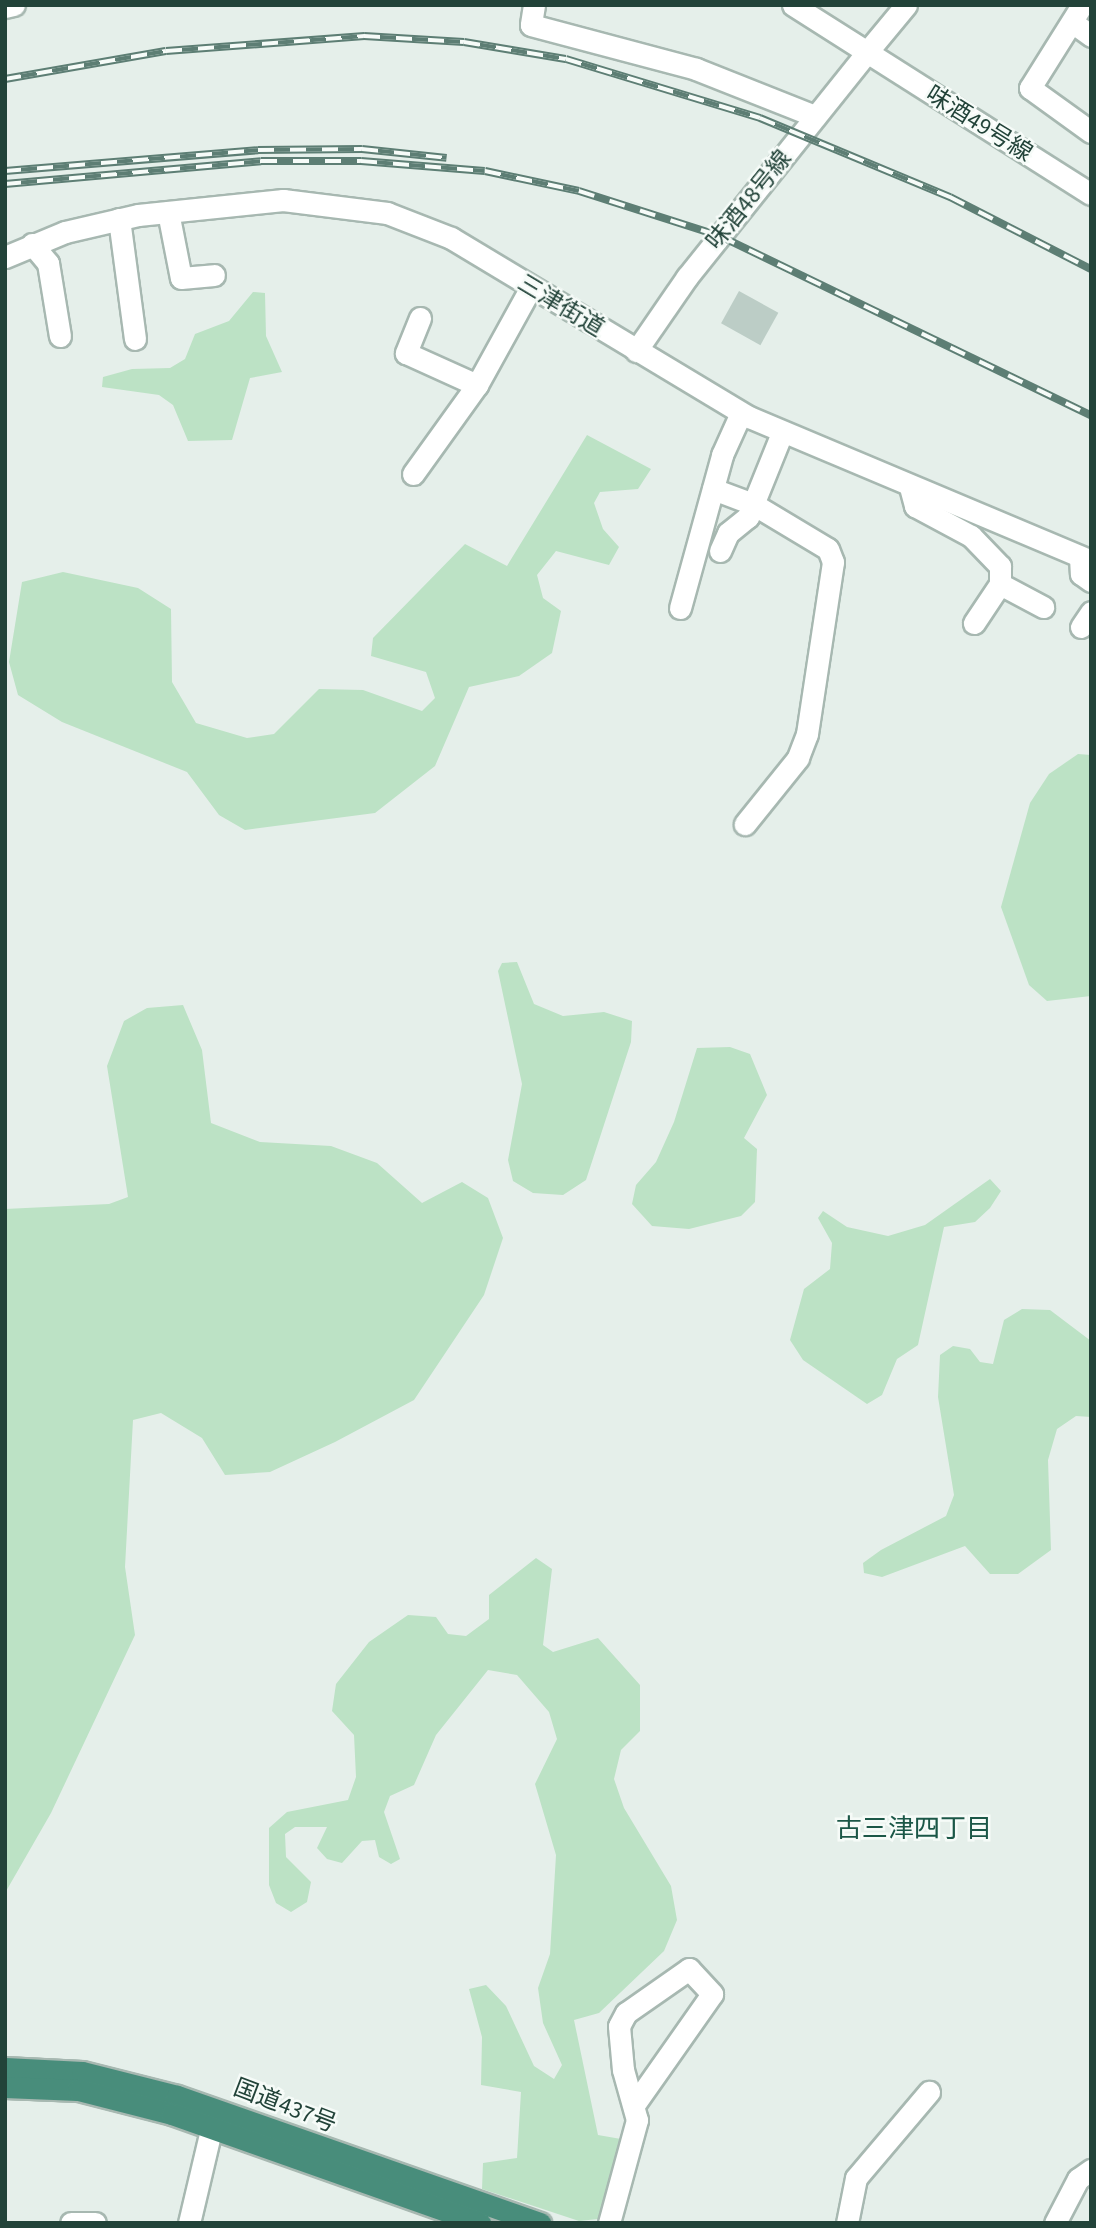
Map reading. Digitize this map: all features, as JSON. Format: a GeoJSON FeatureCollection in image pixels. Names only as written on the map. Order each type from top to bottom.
{"type":"FeatureCollection","features":[{"type":"Feature","properties":{"kind":"highway","name":"国道437号"},"geometry":{"type":"LineString","coordinates":[[5,2068],[82,2072],[214,2118],[540,2223]]}},
{"type":"Feature","properties":{"kind":"highway","name":"国道437号"},"geometry":{"type":"LineString","coordinates":[[5,2087],[79,2090],[214,2118],[480,2223]]}},
{"type":"Feature","properties":{"kind":"street"},"geometry":{"type":"LineString","coordinates":[[5,6],[14,5]]}},
{"type":"Feature","properties":{"kind":"street"},"geometry":{"type":"LineString","coordinates":[[534,5],[531,25],[696,68],[815,116]]}},
{"type":"Feature","properties":{"kind":"street","name":"味酒48号線"},"geometry":{"type":"LineString","coordinates":[[636,351],[815,116],[906,5]]}},
{"type":"Feature","properties":{"kind":"street","name":"味酒49号線"},"geometry":{"type":"LineString","coordinates":[[800,7],[1091,194]]}},
{"type":"Feature","properties":{"kind":"street"},"geometry":{"type":"LineString","coordinates":[[1091,36],[1077,13],[1030,88],[1091,132]]}},
{"type":"Feature","properties":{"kind":"street","name":"三津街道"},"geometry":{"type":"LineString","coordinates":[[5,257],[32,244],[119,219],[283,201],[349,204],[418,223],[531,287],[741,413],[782,433],[1085,559]]}},
{"type":"Feature","properties":{"kind":"street"},"geometry":{"type":"LineString","coordinates":[[168,212],[181,278],[214,275]]}},
{"type":"Feature","properties":{"kind":"street"},"geometry":{"type":"LineString","coordinates":[[119,219],[135,339]]}},
{"type":"Feature","properties":{"kind":"street"},"geometry":{"type":"LineString","coordinates":[[32,244],[48,263],[60,336]]}},
{"type":"Feature","properties":{"kind":"street"},"geometry":{"type":"LineString","coordinates":[[413,474],[477,385],[531,287]]}},
{"type":"Feature","properties":{"kind":"street"},"geometry":{"type":"LineString","coordinates":[[421,318],[406,353],[477,385]]}},
{"type":"Feature","properties":{"kind":"street"},"geometry":{"type":"LineString","coordinates":[[680,608],[713,489],[741,413]]}},
{"type":"Feature","properties":{"kind":"street"},"geometry":{"type":"LineString","coordinates":[[720,551],[753,504],[782,433]]}},
{"type":"Feature","properties":{"kind":"street"},"geometry":{"type":"LineString","coordinates":[[910,487],[915,506],[989,550],[1000,566],[1000,584],[974,623]]}},
{"type":"Feature","properties":{"kind":"street"},"geometry":{"type":"LineString","coordinates":[[713,489],[753,504],[828,549],[833,562],[807,734],[798,758],[745,824]]}},
{"type":"Feature","properties":{"kind":"street"},"geometry":{"type":"LineString","coordinates":[[1085,559],[1081,574],[1091,581]]}},
{"type":"Feature","properties":{"kind":"street"},"geometry":{"type":"LineString","coordinates":[[1000,584],[1043,607]]}},
{"type":"Feature","properties":{"kind":"street"},"geometry":{"type":"LineString","coordinates":[[609,2223],[634,2143],[634,2105],[619,2026],[626,2013],[689,1969],[712,1994],[634,2105]]}},
{"type":"Feature","properties":{"kind":"street"},"geometry":{"type":"LineString","coordinates":[[847,2223],[856,2178],[929,2092]]}},
{"type":"Feature","properties":{"kind":"street"},"geometry":{"type":"LineString","coordinates":[[189,2223],[214,2118]]}},
{"type":"Feature","properties":{"kind":"street"},"geometry":{"type":"LineString","coordinates":[[1055,2223],[1078,2179],[1091,2170]]}},
{"type":"Feature","properties":{"kind":"street"},"geometry":{"type":"LineString","coordinates":[[71,2223],[95,2223]]}},
{"type":"Feature","properties":{"kind":"green space"},"geometry":{"type":"Polygon","coordinates":[[[253,292],[265,293],[266,336],[282,372],[250,378],[232,440],[188,441],[173,405],[159,395],[102,387],[103,377],[132,369],[170,368],[185,359],[195,334],[229,321],[253,292]]]}},
{"type":"Feature","properties":{"kind":"green space"},"geometry":{"type":"Polygon","coordinates":[[[587,435],[651,469],[638,489],[600,492],[594,503],[603,529],[619,547],[609,565],[556,551],[537,575],[543,598],[561,611],[552,653],[519,676],[469,687],[435,766],[375,813],[245,830],[219,815],[187,772],[62,722],[18,695],[9,662],[22,582],[63,572],[138,588],[171,609],[172,682],[196,723],[247,738],[274,734],[319,689],[363,690],[422,711],[435,698],[426,672],[371,656],[373,638],[465,544],[507,566],[587,435]]]}},
{"type":"Feature","properties":{"kind":"green space"},"geometry":{"type":"Polygon","coordinates":[[[1078,754],[1091,755],[1091,996],[1047,1001],[1029,985],[1001,907],[1030,803],[1049,774],[1078,754]]]}},
{"type":"Feature","properties":{"kind":"green space"},"geometry":{"type":"Polygon","coordinates":[[[517,962],[534,1004],[563,1016],[604,1012],[632,1021],[631,1042],[586,1180],[563,1195],[533,1193],[513,1181],[508,1160],[522,1084],[498,971],[502,963],[517,962]]]}},
{"type":"Feature","properties":{"kind":"green space"},"geometry":{"type":"Polygon","coordinates":[[[183,1005],[202,1050],[211,1123],[260,1142],[331,1146],[377,1163],[422,1203],[462,1182],[488,1198],[503,1238],[484,1295],[414,1400],[335,1442],[270,1472],[225,1475],[202,1438],[161,1413],[133,1420],[125,1567],[135,1635],[51,1813],[5,1893],[5,1209],[109,1204],[128,1197],[107,1066],[124,1021],[147,1008],[183,1005]]]}},
{"type":"Feature","properties":{"kind":"green space"},"geometry":{"type":"Polygon","coordinates":[[[730,1047],[750,1054],[767,1095],[744,1138],[757,1149],[755,1202],[741,1216],[689,1229],[652,1226],[632,1204],[636,1185],[656,1162],[674,1122],[697,1048],[730,1047]]]}},
{"type":"Feature","properties":{"kind":"green space"},"geometry":{"type":"Polygon","coordinates":[[[990,1179],[1001,1191],[990,1208],[975,1222],[944,1227],[918,1345],[897,1359],[882,1395],[867,1404],[803,1360],[790,1340],[804,1289],[830,1269],[832,1243],[818,1218],[823,1211],[847,1227],[888,1236],[925,1225],[990,1179]]]}},
{"type":"Feature","properties":{"kind":"green space"},"geometry":{"type":"Polygon","coordinates":[[[1022,1309],[1050,1310],[1091,1341],[1091,1417],[1076,1416],[1057,1429],[1048,1460],[1051,1550],[1018,1574],[990,1574],[965,1546],[882,1577],[864,1573],[863,1563],[881,1550],[946,1516],[954,1495],[938,1397],[940,1355],[953,1346],[970,1349],[980,1362],[993,1364],[1004,1320],[1022,1309]]]}},
{"type":"Feature","properties":{"kind":"green space"},"geometry":{"type":"Polygon","coordinates":[[[536,1558],[552,1569],[543,1645],[553,1652],[598,1638],[640,1685],[640,1731],[621,1750],[614,1779],[624,1808],[671,1886],[677,1920],[664,1951],[599,2013],[574,2020],[598,2135],[621,2139],[610,2198],[598,2219],[579,2221],[482,2189],[483,2163],[517,2158],[521,2092],[481,2085],[482,2037],[469,1989],[486,1985],[506,2006],[534,2066],[554,2079],[562,2065],[543,2023],[538,1988],[550,1954],[556,1855],[535,1784],[557,1739],[549,1712],[517,1675],[488,1670],[436,1735],[414,1785],[390,1796],[384,1812],[400,1859],[391,1864],[379,1857],[375,1840],[362,1841],[342,1863],[327,1859],[317,1848],[327,1827],[295,1827],[285,1834],[286,1857],[311,1882],[307,1902],[291,1912],[276,1903],[269,1885],[269,1828],[287,1812],[348,1800],[356,1777],[354,1735],[332,1711],[336,1684],[369,1642],[408,1615],[436,1617],[448,1634],[466,1636],[489,1619],[489,1595],[536,1558]]]}},
{"type":"Feature","properties":{"kind":"building"},"geometry":{"type":"Polygon","coordinates":[[[739,291],[778,313],[760,345],[721,323],[739,291]]]}},
{"type":"Feature","properties":{"kind":"railway"},"geometry":{"type":"LineString","coordinates":[[5,79],[166,51],[364,36],[464,42],[566,59],[760,118],[950,197],[1091,269]]}},
{"type":"Feature","properties":{"kind":"railway"},"geometry":{"type":"LineString","coordinates":[[5,171],[258,150],[362,149],[447,158]]}},
{"type":"Feature","properties":{"kind":"railway"},"geometry":{"type":"LineString","coordinates":[[5,184],[261,161],[361,161],[485,171],[579,191],[720,236],[1091,415]]}},
{"type":"Feature","properties":{"kind":"district","name":"古三津四丁目"},"geometry":{"type":"Point","coordinates":[914,1829]}}]}
